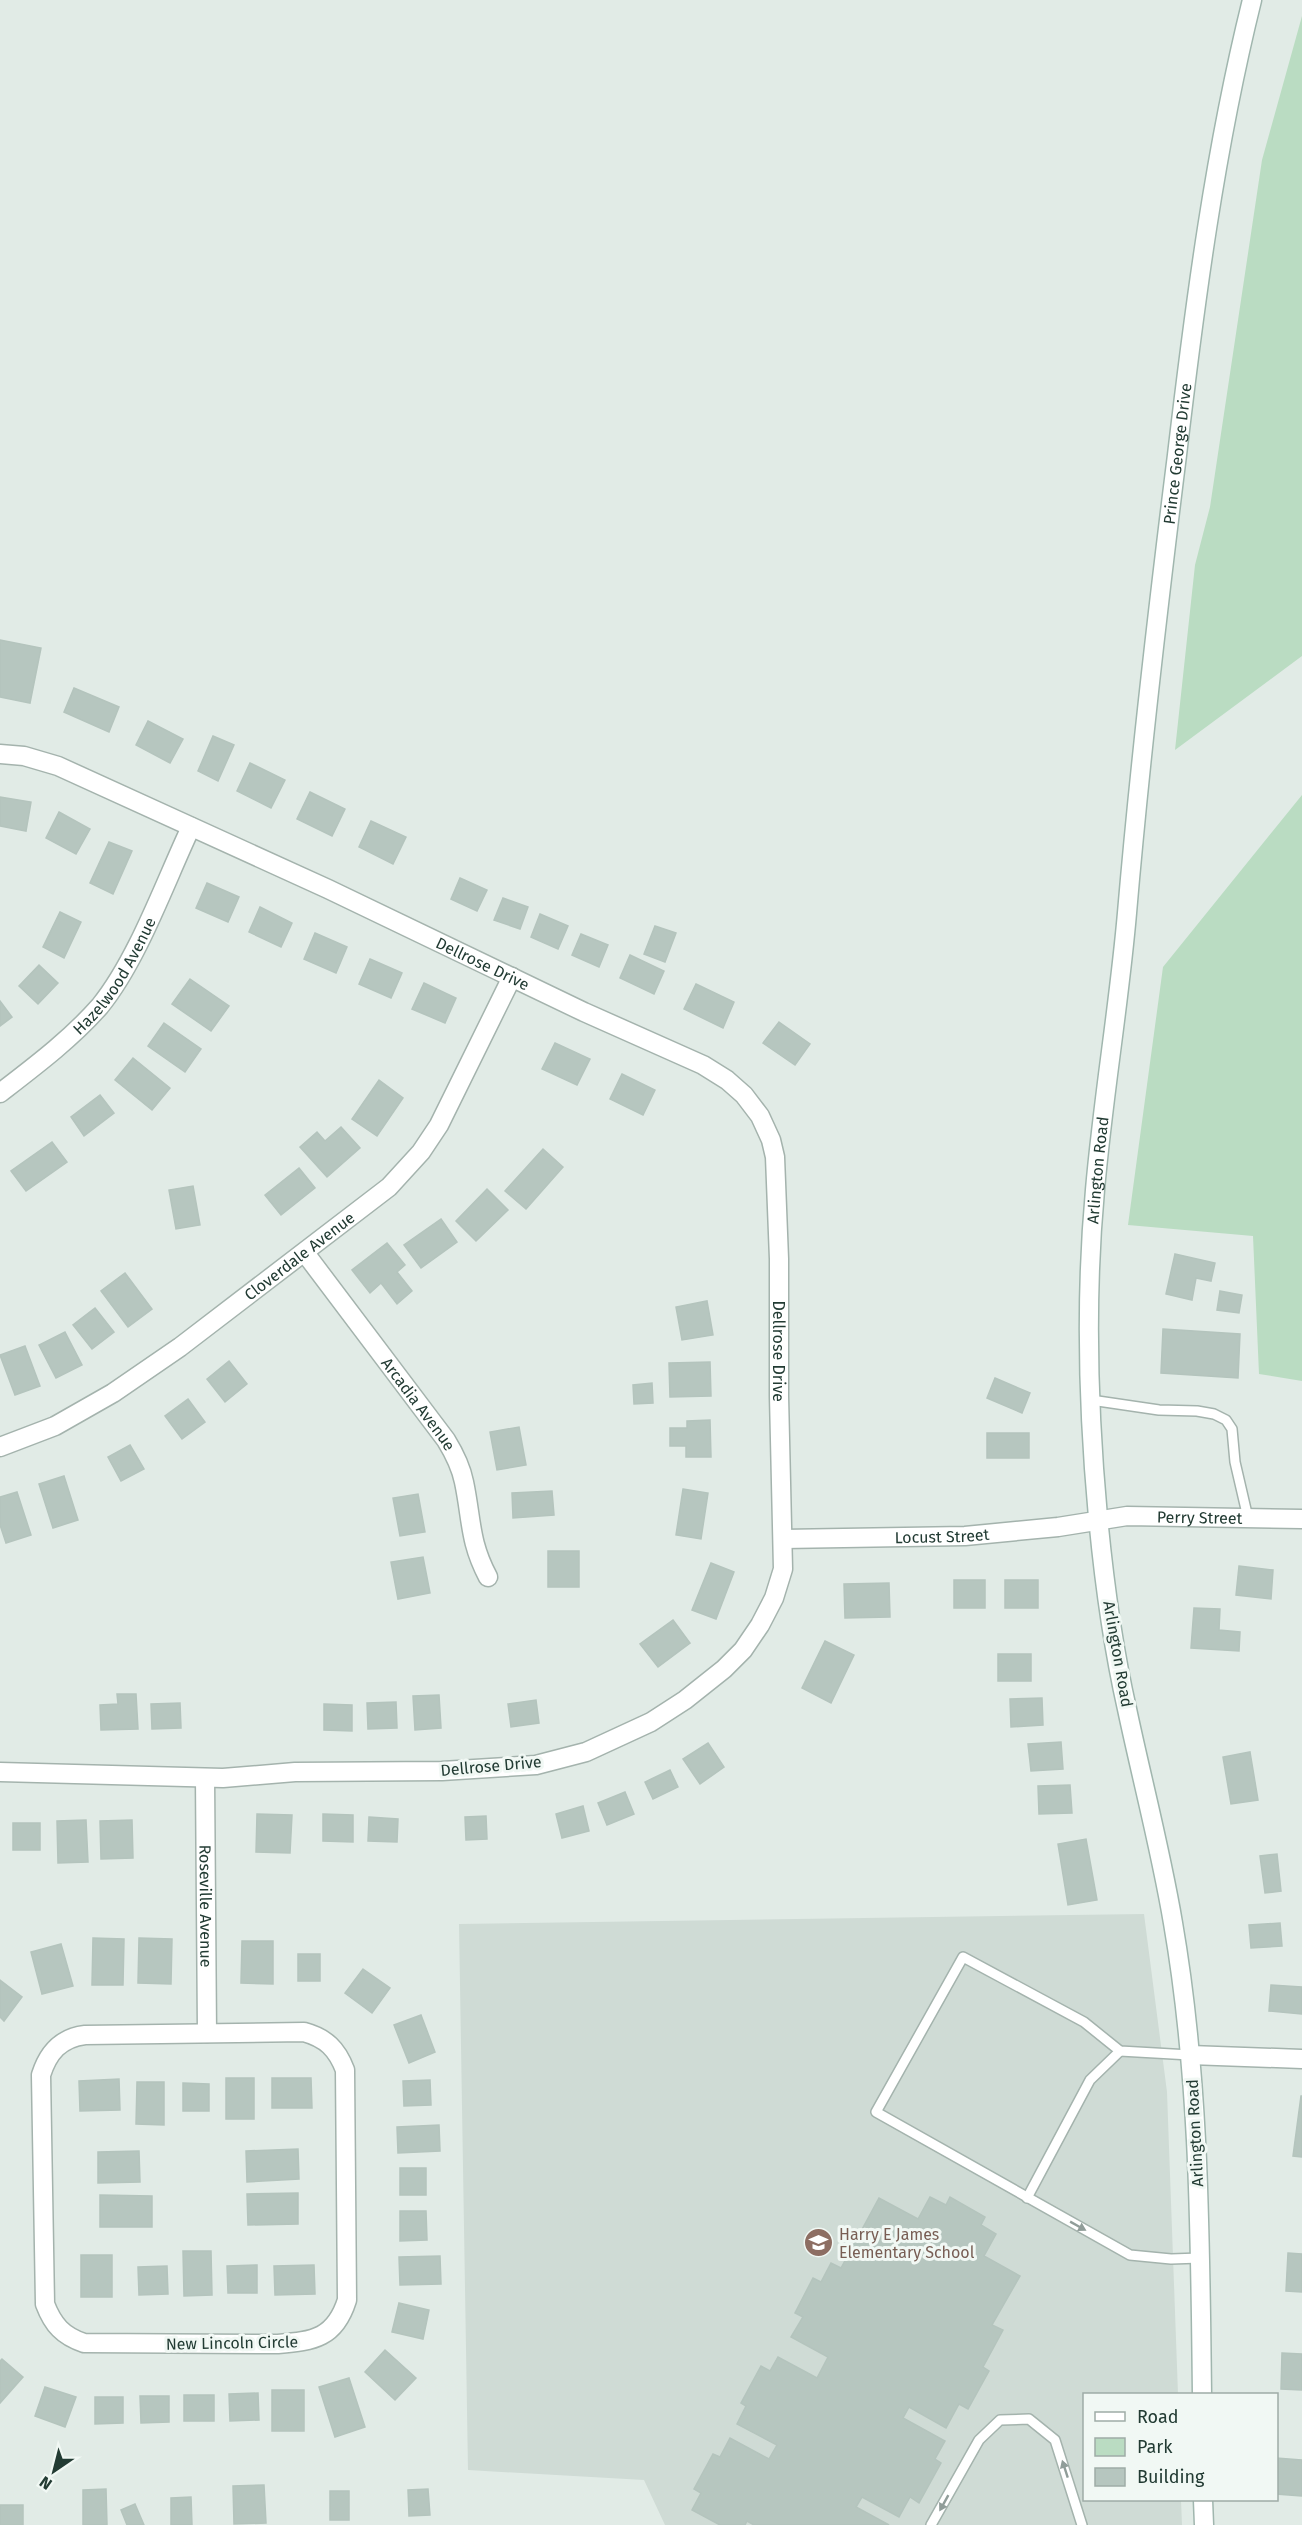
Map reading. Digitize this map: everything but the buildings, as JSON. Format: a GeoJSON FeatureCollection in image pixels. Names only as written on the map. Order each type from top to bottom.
{"type":"FeatureCollection","features":[{"type":"Feature","properties":{"kind":"street","name":"Prince George Drive"},"geometry":{"type":"LineString","coordinates":[[1127,911],[1140,764],[1188,357],[1220,143],[1252,0]]}},
{"type":"Feature","properties":{"kind":"street","name":"Dellrose Drive"},"geometry":{"type":"LineString","coordinates":[[0,754],[24,756],[58,766],[512,976],[584,1012],[703,1065],[735,1088],[760,1116],[771,1140],[775,1157],[779,1259],[779,1396],[783,1539],[783,1569],[774,1598],[760,1625],[743,1650],[685,1700],[651,1722],[586,1752],[536,1765],[442,1771],[295,1772],[223,1778],[0,1772]]}},
{"type":"Feature","properties":{"kind":"street","name":"Hazelwood Avenue"},"geometry":{"type":"LineString","coordinates":[[0,1093],[43,1060],[82,1025],[119,979],[191,827]]}},
{"type":"Feature","properties":{"kind":"street","name":"Arlington Road"},"geometry":{"type":"LineString","coordinates":[[1127,911],[1118,1006],[1095,1190],[1090,1273],[1091,1400],[1098,1519],[1111,1620],[1125,1702],[1160,1854],[1174,1927],[1190,2055],[1197,2154],[1202,2393]]}},
{"type":"Feature","properties":{"kind":"street","name":"Cloverdale Avenue"},"geometry":{"type":"LineString","coordinates":[[0,1447],[55,1426],[112,1393],[180,1347],[306,1253],[389,1186],[421,1152],[439,1125],[512,976]]}},
{"type":"Feature","properties":{"kind":"street","name":"Arcadia Avenue"},"geometry":{"type":"LineString","coordinates":[[306,1253],[446,1440],[458,1460],[464,1482],[473,1544],[488,1577]]}},
{"type":"Feature","properties":{"kind":"street","name":"Perry Street"},"geometry":{"type":"LineString","coordinates":[[1098,1519],[1127,1515],[1302,1519]]}},
{"type":"Feature","properties":{"kind":"street","name":"Locust Street"},"geometry":{"type":"LineString","coordinates":[[783,1539],[965,1536],[1058,1527],[1098,1519]]}},
{"type":"Feature","properties":{"kind":"street","name":"Roseville Avenue"},"geometry":{"type":"LineString","coordinates":[[205,1778],[207,2033]]}},
{"type":"Feature","properties":{"kind":"street","name":"New Lincoln Circle"},"geometry":{"type":"LineString","coordinates":[[304,2032],[318,2036],[328,2043],[339,2056],[345,2070],[347,2300],[342,2314],[333,2327],[319,2338],[306,2342],[278,2344],[84,2343],[70,2338],[50,2318],[45,2304],[41,2075],[45,2061],[65,2040],[76,2036],[207,2033],[304,2032]]}},
{"type":"Feature","properties":{"kind":"street"},"geometry":{"type":"LineString","coordinates":[[1190,2055],[1302,2059]]}},
{"type":"Feature","properties":{"kind":"street"},"geometry":{"type":"LineString","coordinates":[[1203,2501],[1204,2525]]}},
{"type":"Feature","properties":{"kind":"lane"},"geometry":{"type":"LineString","coordinates":[[1091,1400],[1159,1410],[1197,1411],[1214,1414],[1226,1420],[1232,1430],[1235,1462],[1248,1518]]}},
{"type":"Feature","properties":{"kind":"lane"},"geometry":{"type":"LineString","coordinates":[[1190,2055],[1120,2051],[1084,2022],[963,1957],[876,2112],[1130,2255],[1154,2258],[1200,2258]]}},
{"type":"Feature","properties":{"kind":"lane"},"geometry":{"type":"LineString","coordinates":[[1027,2198],[1090,2080],[1120,2051]]}},
{"type":"Feature","properties":{"kind":"lane"},"geometry":{"type":"LineString","coordinates":[[931,2525],[979,2440],[1000,2420],[1029,2419],[1055,2440],[1082,2525]]}},
{"type":"Feature","properties":{"kind":"shaded area","name":"Harry E James Elementary School"},"geometry":{"type":"Polygon","coordinates":[[[1144,1914],[1167,2092],[1178,2393],[1083,2393],[1083,2501],[1181,2501],[1182,2525],[665,2525],[644,2480],[468,2470],[459,1924],[1144,1914]]]}},
{"type":"Feature","properties":{"kind":"green space"},"geometry":{"type":"Polygon","coordinates":[[[1302,16],[1302,656],[1175,750],[1195,565],[1210,507],[1262,160],[1302,16]]]}},
{"type":"Feature","properties":{"kind":"green space"},"geometry":{"type":"Polygon","coordinates":[[[1302,795],[1302,1381],[1259,1374],[1253,1236],[1128,1225],[1163,967],[1302,795]]]}},
{"type":"Feature","properties":{"kind":"place","name":"Harry E James Elementary School"},"geometry":{"type":"Point","coordinates":[818,2243]}}]}
